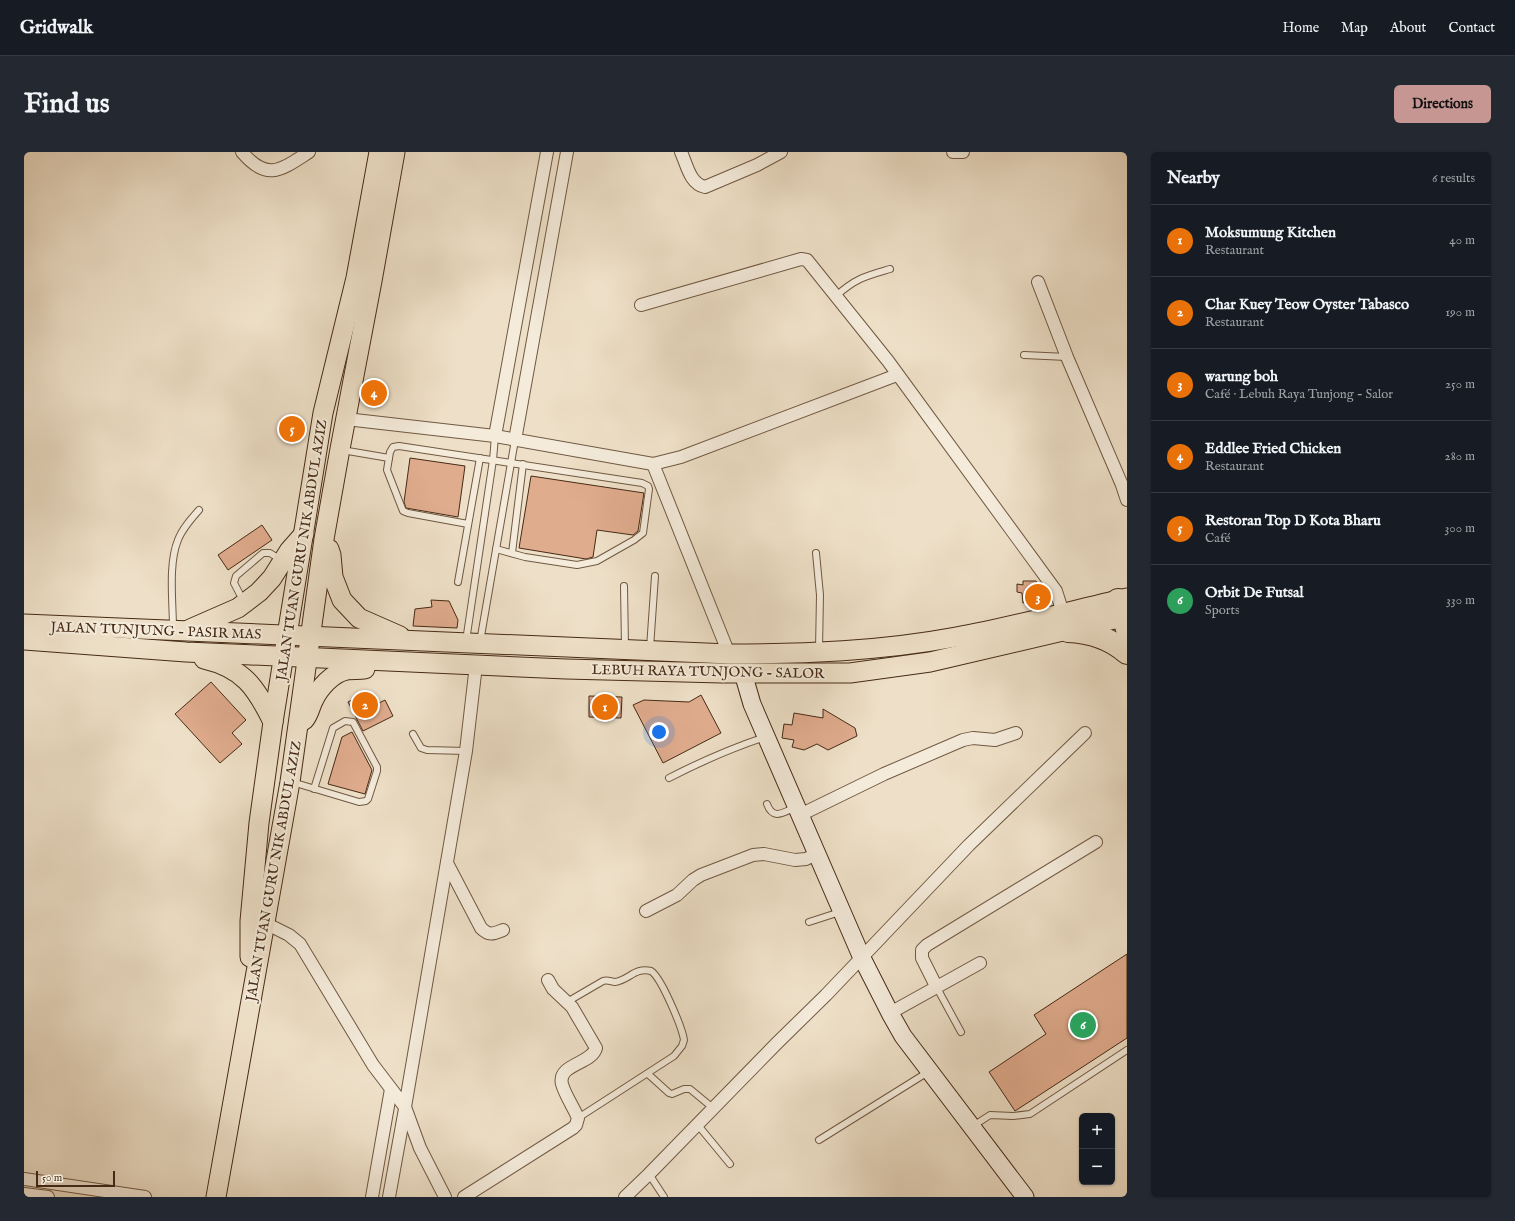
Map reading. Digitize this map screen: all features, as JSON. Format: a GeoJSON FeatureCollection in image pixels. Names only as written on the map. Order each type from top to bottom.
{"type":"FeatureCollection","features":[{"type":"Feature","properties":{"kind":"highway"},"geometry":{"type":"LineString","coordinates":[[1066,622],[1113,643],[1127,653]]}},
{"type":"Feature","properties":{"kind":"main road","name":"JALAN TUAN GURU NIK ABDUL AZIZ"},"geometry":{"type":"LineString","coordinates":[[248,1014],[250,921],[259,824],[273,722],[323,413],[356,278],[379,152]]}},
{"type":"Feature","properties":{"kind":"main road","name":"JALAN TUAN GURU NIK ABDUL AZIZ"},"geometry":{"type":"LineString","coordinates":[[248,1014],[290,782],[324,539],[395,152]]}},
{"type":"Feature","properties":{"kind":"main road"},"geometry":{"type":"LineString","coordinates":[[180,631],[238,608],[259,592],[272,578],[288,551],[304,534]]}},
{"type":"Feature","properties":{"kind":"main road"},"geometry":{"type":"LineString","coordinates":[[324,539],[331,555],[333,577],[342,600],[359,618],[411,641]]}},
{"type":"Feature","properties":{"kind":"main road","name":"LEBUH RAYA TUNJONG - SALOR"},"geometry":{"type":"LineString","coordinates":[[287,635],[729,654],[818,653],[898,646],[1066,622],[1124,612]]}},
{"type":"Feature","properties":{"kind":"main road","name":"LEBUH RAYA TUNJONG - SALOR"},"geometry":{"type":"LineString","coordinates":[[284,656],[566,669],[743,673],[850,673],[944,659],[1066,622]]}},
{"type":"Feature","properties":{"kind":"main road","name":"JALAN TUNJUNG - PASIR MAS"},"geometry":{"type":"LineString","coordinates":[[24,624],[287,635]]}},
{"type":"Feature","properties":{"kind":"main road","name":"JALAN TUNJUNG - PASIR MAS"},"geometry":{"type":"LineString","coordinates":[[24,640],[186,652],[284,656]]}},
{"type":"Feature","properties":{"kind":"main road"},"geometry":{"type":"LineString","coordinates":[[186,652],[232,668],[242,676],[255,689],[273,722]]}},
{"type":"Feature","properties":{"kind":"main road"},"geometry":{"type":"LineString","coordinates":[[297,728],[307,716],[314,699],[323,685],[340,673],[347,670],[374,669],[406,662]]}},
{"type":"Feature","properties":{"kind":"main road"},"geometry":{"type":"LineString","coordinates":[[743,673],[752,704],[799,811],[816,854],[862,958],[890,1013],[904,1036],[929,1071],[1025,1197]]}},
{"type":"Feature","properties":{"kind":"main road"},"geometry":{"type":"LineString","coordinates":[[215,1196],[248,1014]]}},
{"type":"Feature","properties":{"kind":"street"},"geometry":{"type":"LineString","coordinates":[[242,152],[250,162],[259,168],[268,171],[278,170],[287,166],[309,152]]}},
{"type":"Feature","properties":{"kind":"street"},"geometry":{"type":"LineString","coordinates":[[495,436],[547,152]]}},
{"type":"Feature","properties":{"kind":"street"},"geometry":{"type":"LineString","coordinates":[[515,440],[567,152]]}},
{"type":"Feature","properties":{"kind":"street"},"geometry":{"type":"LineString","coordinates":[[681,152],[693,180],[698,185],[705,187],[757,165],[781,152]]}},
{"type":"Feature","properties":{"kind":"street"},"geometry":{"type":"LineString","coordinates":[[953,152],[963,152]]}},
{"type":"Feature","properties":{"kind":"street"},"geometry":{"type":"LineString","coordinates":[[641,305],[728,279],[804,259],[809,262],[898,375],[1056,591],[1066,622]]}},
{"type":"Feature","properties":{"kind":"street"},"geometry":{"type":"LineString","coordinates":[[1038,282],[1067,357],[1127,500]]}},
{"type":"Feature","properties":{"kind":"street"},"geometry":{"type":"LineString","coordinates":[[346,419],[495,436],[654,464],[681,457],[898,375]]}},
{"type":"Feature","properties":{"kind":"street"},"geometry":{"type":"LineString","coordinates":[[654,464],[729,654]]}},
{"type":"Feature","properties":{"kind":"street"},"geometry":{"type":"LineString","coordinates":[[372,1197],[398,1098],[447,863],[466,750],[476,665]]}},
{"type":"Feature","properties":{"kind":"street"},"geometry":{"type":"LineString","coordinates":[[799,811],[963,740],[973,738],[995,740],[1016,733]]}},
{"type":"Feature","properties":{"kind":"street"},"geometry":{"type":"LineString","coordinates":[[625,1197],[862,958],[969,845],[1085,733]]}},
{"type":"Feature","properties":{"kind":"street"},"geometry":{"type":"LineString","coordinates":[[937,988],[922,958],[922,950],[1096,842]]}},
{"type":"Feature","properties":{"kind":"street"},"geometry":{"type":"LineString","coordinates":[[646,911],[677,895],[693,880],[701,875],[753,855],[776,855],[795,860],[806,860],[816,854]]}},
{"type":"Feature","properties":{"kind":"street"},"geometry":{"type":"LineString","coordinates":[[447,863],[481,928],[486,933],[494,934],[504,930]]}},
{"type":"Feature","properties":{"kind":"street"},"geometry":{"type":"LineString","coordinates":[[265,924],[289,935],[300,944],[373,1065],[398,1098],[444,1197]]}},
{"type":"Feature","properties":{"kind":"street"},"geometry":{"type":"LineString","coordinates":[[890,1013],[980,963]]}},
{"type":"Feature","properties":{"kind":"street"},"geometry":{"type":"LineString","coordinates":[[464,1197],[576,1125],[578,1118],[562,1084],[562,1076],[568,1070],[593,1055],[596,1048],[572,1007],[553,989],[548,980]]}},
{"type":"Feature","properties":{"kind":"street"},"geometry":{"type":"LineString","coordinates":[[389,1197],[398,1098]]}},
{"type":"Feature","properties":{"kind":"street"},"geometry":{"type":"LineString","coordinates":[[24,1179],[145,1197]]}},
{"type":"Feature","properties":{"kind":"street"},"geometry":{"type":"LineString","coordinates":[[24,1194],[48,1197]]}},
{"type":"Feature","properties":{"kind":"lane"},"geometry":{"type":"LineString","coordinates":[[836,296],[847,286],[862,277],[890,268]]}},
{"type":"Feature","properties":{"kind":"lane"},"geometry":{"type":"LineString","coordinates":[[1024,355],[1067,357]]}},
{"type":"Feature","properties":{"kind":"lane"},"geometry":{"type":"LineString","coordinates":[[473,643],[495,436]]}},
{"type":"Feature","properties":{"kind":"lane"},"geometry":{"type":"LineString","coordinates":[[473,643],[496,549],[515,440]]}},
{"type":"Feature","properties":{"kind":"lane"},"geometry":{"type":"LineString","coordinates":[[468,524],[408,514],[403,511],[388,472],[389,458],[393,447],[399,446],[511,462],[642,483],[648,486],[649,492],[643,533],[634,540],[597,561],[577,565],[525,557],[496,549]]}},
{"type":"Feature","properties":{"kind":"lane"},"geometry":{"type":"LineString","coordinates":[[340,449],[389,458]]}},
{"type":"Feature","properties":{"kind":"lane"},"geometry":{"type":"LineString","coordinates":[[458,582],[480,458]]}},
{"type":"Feature","properties":{"kind":"lane"},"geometry":{"type":"LineString","coordinates":[[512,553],[523,464]]}},
{"type":"Feature","properties":{"kind":"lane"},"geometry":{"type":"LineString","coordinates":[[180,631],[173,556],[178,539],[199,510]]}},
{"type":"Feature","properties":{"kind":"lane"},"geometry":{"type":"LineString","coordinates":[[244,603],[234,583],[236,576],[263,553],[270,553],[283,561]]}},
{"type":"Feature","properties":{"kind":"lane"},"geometry":{"type":"LineString","coordinates":[[816,553],[820,595],[818,653]]}},
{"type":"Feature","properties":{"kind":"lane"},"geometry":{"type":"LineString","coordinates":[[650,651],[655,576]]}},
{"type":"Feature","properties":{"kind":"lane"},"geometry":{"type":"LineString","coordinates":[[624,586],[625,650]]}},
{"type":"Feature","properties":{"kind":"lane"},"geometry":{"type":"LineString","coordinates":[[290,782],[314,789],[359,802],[366,801],[368,799],[377,767],[353,722],[344,722],[333,728],[314,789]]}},
{"type":"Feature","properties":{"kind":"lane"},"geometry":{"type":"LineString","coordinates":[[413,734],[421,748],[427,750],[466,750]]}},
{"type":"Feature","properties":{"kind":"lane"},"geometry":{"type":"LineString","coordinates":[[669,778],[710,758],[746,743],[766,737]]}},
{"type":"Feature","properties":{"kind":"lane"},"geometry":{"type":"LineString","coordinates":[[767,804],[769,810],[775,814],[799,811]]}},
{"type":"Feature","properties":{"kind":"lane"},"geometry":{"type":"LineString","coordinates":[[809,922],[841,911]]}},
{"type":"Feature","properties":{"kind":"lane"},"geometry":{"type":"LineString","coordinates":[[567,1002],[603,981],[616,981],[640,970],[654,972],[658,977],[684,1040],[682,1046],[674,1056],[578,1118]]}},
{"type":"Feature","properties":{"kind":"lane"},"geometry":{"type":"LineString","coordinates":[[937,988],[961,1032]]}},
{"type":"Feature","properties":{"kind":"lane"},"geometry":{"type":"LineString","coordinates":[[971,1127],[990,1115],[1013,1116],[1030,1114],[1127,1050]]}},
{"type":"Feature","properties":{"kind":"lane"},"geometry":{"type":"LineString","coordinates":[[819,1140],[929,1071]]}},
{"type":"Feature","properties":{"kind":"lane"},"geometry":{"type":"LineString","coordinates":[[648,1074],[669,1093],[672,1094],[684,1089],[690,1089],[713,1108]]}},
{"type":"Feature","properties":{"kind":"lane"},"geometry":{"type":"LineString","coordinates":[[697,1124],[730,1164]]}},
{"type":"Feature","properties":{"kind":"lane"},"geometry":{"type":"LineString","coordinates":[[649,1174],[664,1197]]}},
{"type":"Feature","properties":{"kind":"building"},"geometry":{"type":"Polygon","coordinates":[[[410,458],[465,466],[458,517],[406,508],[404,502],[410,458]]]}},
{"type":"Feature","properties":{"kind":"building"},"geometry":{"type":"Polygon","coordinates":[[[531,476],[644,493],[638,531],[633,535],[597,530],[593,557],[586,559],[519,548],[531,476]]]}},
{"type":"Feature","properties":{"kind":"building"},"geometry":{"type":"Polygon","coordinates":[[[262,525],[272,540],[228,570],[218,555],[262,525]]]}},
{"type":"Feature","properties":{"kind":"building"},"geometry":{"type":"Polygon","coordinates":[[[1023,581],[1036,581],[1045,598],[1023,603],[1022,593],[1017,592],[1017,584],[1023,585],[1023,581]]]}},
{"type":"Feature","properties":{"kind":"building"},"geometry":{"type":"Polygon","coordinates":[[[431,600],[449,601],[458,620],[457,628],[413,626],[415,609],[432,607],[431,600]]]}},
{"type":"Feature","properties":{"kind":"building"},"geometry":{"type":"Polygon","coordinates":[[[211,682],[246,720],[232,733],[242,744],[220,763],[175,714],[211,682]]]}},
{"type":"Feature","properties":{"kind":"building"},"geometry":{"type":"Polygon","coordinates":[[[364,694],[371,707],[385,700],[393,716],[363,731],[348,702],[364,694]]]}},
{"type":"Feature","properties":{"kind":"building"},"geometry":{"type":"Polygon","coordinates":[[[701,695],[721,733],[663,763],[633,705],[644,700],[689,702],[701,695]]]}},
{"type":"Feature","properties":{"kind":"building"},"geometry":{"type":"Polygon","coordinates":[[[589,696],[622,697],[621,718],[589,717],[589,696]]]}},
{"type":"Feature","properties":{"kind":"building"},"geometry":{"type":"Polygon","coordinates":[[[823,709],[855,728],[857,736],[828,750],[817,744],[804,750],[792,747],[794,740],[782,738],[784,724],[792,725],[794,713],[823,718],[823,709]]]}},
{"type":"Feature","properties":{"kind":"building"},"geometry":{"type":"Polygon","coordinates":[[[352,732],[372,770],[365,794],[328,784],[342,737],[352,732]]]}},
{"type":"Feature","properties":{"kind":"building"},"geometry":{"type":"Polygon","coordinates":[[[1127,954],[1127,1038],[1015,1111],[989,1072],[1046,1034],[1034,1015],[1127,954]]]}},
{"type":"Feature","properties":{"kind":"place","name":"Eddlee Fried Chicken"},"geometry":{"type":"Point","coordinates":[374,393]}},
{"type":"Feature","properties":{"kind":"place","name":"Restoran Top D Kota Bharu"},"geometry":{"type":"Point","coordinates":[292,429]}},
{"type":"Feature","properties":{"kind":"place","name":"warung boh"},"geometry":{"type":"Point","coordinates":[1038,597]}},
{"type":"Feature","properties":{"kind":"place","name":"Char Kuey Teow Oyster Tabasco"},"geometry":{"type":"Point","coordinates":[365,705]}},
{"type":"Feature","properties":{"kind":"place","name":"Moksumung Kitchen"},"geometry":{"type":"Point","coordinates":[605,707]}},
{"type":"Feature","properties":{"kind":"place","name":"Orbit De Futsal"},"geometry":{"type":"Point","coordinates":[1083,1025]}}]}
